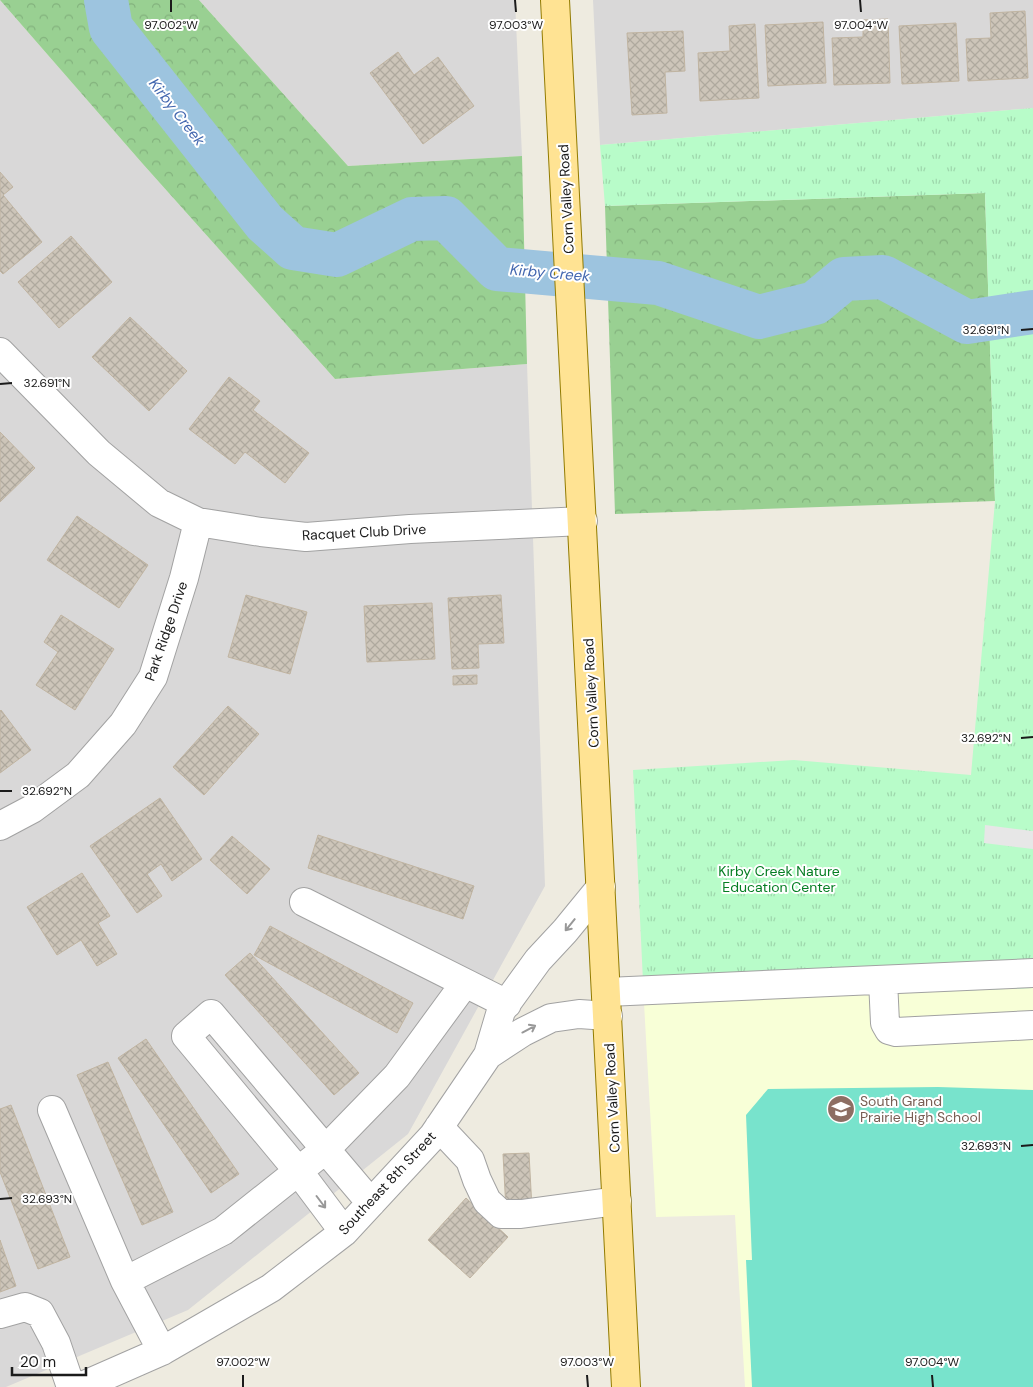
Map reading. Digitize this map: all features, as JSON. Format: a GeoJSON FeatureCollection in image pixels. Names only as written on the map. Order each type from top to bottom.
{"type":"FeatureCollection","features":[{"type":"Feature","properties":{"kind":"main road","name":"Corn Valley Road"},"geometry":{"type":"LineString","coordinates":[[555,0],[568,220],[626,1387]]}},
{"type":"Feature","properties":{"kind":"street","name":"Racquet Club Drive"},"geometry":{"type":"LineString","coordinates":[[0,352],[100,453],[159,503],[198,522],[306,537],[410,529],[583,521]]}},
{"type":"Feature","properties":{"kind":"street","name":"Park Ridge Drive"},"geometry":{"type":"LineString","coordinates":[[0,826],[32,809],[78,775],[123,724],[153,677],[184,578],[198,522]]}},
{"type":"Feature","properties":{"kind":"street","name":"Southeast 8th Street"},"geometry":{"type":"LineString","coordinates":[[80,1387],[162,1351],[271,1288],[344,1232],[433,1136],[488,1055],[501,1011],[538,960],[601,887]]}},
{"type":"Feature","properties":{"kind":"street"},"geometry":{"type":"LineString","coordinates":[[304,902],[507,1004]]}},
{"type":"Feature","properties":{"kind":"street","name":"Southeast 8th Street"},"geometry":{"type":"LineString","coordinates":[[488,1055],[522,1032],[551,1018],[580,1014],[607,1004],[883,980],[1033,973]]}},
{"type":"Feature","properties":{"kind":"street"},"geometry":{"type":"LineString","coordinates":[[883,980],[885,1023],[889,1030],[896,1032],[1033,1025]]}},
{"type":"Feature","properties":{"kind":"street"},"geometry":{"type":"LineString","coordinates":[[125,1281],[223,1232],[326,1149],[397,1076],[465,984]]}},
{"type":"Feature","properties":{"kind":"street"},"geometry":{"type":"LineString","coordinates":[[344,1232],[299,1172],[186,1036],[211,1014],[371,1203]]}},
{"type":"Feature","properties":{"kind":"street"},"geometry":{"type":"LineString","coordinates":[[52,1110],[125,1281],[162,1351]]}},
{"type":"Feature","properties":{"kind":"street"},"geometry":{"type":"LineString","coordinates":[[439,1127],[470,1160],[487,1201],[501,1214],[521,1214],[617,1201]]}},
{"type":"Feature","properties":{"kind":"street"},"geometry":{"type":"LineString","coordinates":[[0,1314],[25,1308],[40,1313],[56,1342],[70,1387]]}},
{"type":"Feature","properties":{"kind":"shaded area"},"geometry":{"type":"Polygon","coordinates":[[[0,0],[142,163],[335,379],[527,364],[545,886],[408,1134],[188,1310],[6,1387],[0,1387],[0,0]]]}},
{"type":"Feature","properties":{"kind":"shaded area"},"geometry":{"type":"Polygon","coordinates":[[[199,0],[515,0],[522,156],[348,166],[199,0]]]}},
{"type":"Feature","properties":{"kind":"shaded area"},"geometry":{"type":"Polygon","coordinates":[[[593,0],[1033,0],[1033,108],[600,145],[593,0]]]}},
{"type":"Feature","properties":{"kind":"shaded area"},"geometry":{"type":"Polygon","coordinates":[[[985,825],[1033,831],[1033,849],[984,843],[985,825]]]}},
{"type":"Feature","properties":{"kind":"shaded area","name":"South Grand Prairie High School"},"geometry":{"type":"Polygon","coordinates":[[[1033,988],[1033,1387],[745,1387],[735,1215],[656,1217],[644,1003],[1033,988]]]}},
{"type":"Feature","properties":{"kind":"shaded area","name":"South Grand Prairie High School"},"geometry":{"type":"Polygon","coordinates":[[[938,1087],[1033,1090],[1033,1387],[752,1387],[746,1260],[752,1260],[746,1115],[768,1089],[938,1087]]]}},
{"type":"Feature","properties":{"kind":"green space"},"geometry":{"type":"Polygon","coordinates":[[[0,0],[199,0],[348,166],[522,156],[527,364],[335,379],[142,163],[0,0]]]}},
{"type":"Feature","properties":{"kind":"green space","name":"Kirby Creek Nature Education Center"},"geometry":{"type":"Polygon","coordinates":[[[1033,108],[1033,988],[644,1003],[633,770],[794,760],[971,775],[995,501],[985,193],[605,206],[600,145],[1033,108]]]}},
{"type":"Feature","properties":{"kind":"green space"},"geometry":{"type":"Polygon","coordinates":[[[985,193],[995,501],[615,514],[605,206],[985,193]]]}},
{"type":"Feature","properties":{"kind":"building"},"geometry":{"type":"Polygon","coordinates":[[[1025,11],[1028,78],[968,81],[966,39],[991,38],[990,13],[1025,11]]]}},
{"type":"Feature","properties":{"kind":"building"},"geometry":{"type":"Polygon","coordinates":[[[888,19],[890,83],[834,85],[832,38],[863,37],[863,20],[888,19]]]}},
{"type":"Feature","properties":{"kind":"building"},"geometry":{"type":"Polygon","coordinates":[[[823,22],[826,83],[768,86],[765,25],[823,22]]]}},
{"type":"Feature","properties":{"kind":"building"},"geometry":{"type":"Polygon","coordinates":[[[956,23],[959,81],[902,84],[899,26],[956,23]]]}},
{"type":"Feature","properties":{"kind":"building"},"geometry":{"type":"Polygon","coordinates":[[[755,24],[759,98],[700,101],[698,53],[730,51],[729,26],[755,24]]]}},
{"type":"Feature","properties":{"kind":"building"},"geometry":{"type":"Polygon","coordinates":[[[683,31],[685,71],[665,72],[667,113],[632,115],[627,33],[683,31]]]}},
{"type":"Feature","properties":{"kind":"building"},"geometry":{"type":"Polygon","coordinates":[[[398,52],[414,75],[438,57],[474,106],[423,144],[370,73],[398,52]]]}},
{"type":"Feature","properties":{"kind":"building"},"geometry":{"type":"Polygon","coordinates":[[[0,172],[13,187],[3,195],[42,242],[3,274],[0,271],[0,172]]]}},
{"type":"Feature","properties":{"kind":"building"},"geometry":{"type":"Polygon","coordinates":[[[71,236],[112,282],[59,328],[18,282],[71,236]]]}},
{"type":"Feature","properties":{"kind":"building"},"geometry":{"type":"Polygon","coordinates":[[[130,317],[187,371],[149,411],[92,357],[130,317]]]}},
{"type":"Feature","properties":{"kind":"building"},"geometry":{"type":"Polygon","coordinates":[[[229,377],[260,401],[253,410],[309,453],[285,483],[245,452],[235,464],[189,429],[229,377]]]}},
{"type":"Feature","properties":{"kind":"building"},"geometry":{"type":"Polygon","coordinates":[[[0,432],[35,468],[0,502],[0,432]]]}},
{"type":"Feature","properties":{"kind":"building"},"geometry":{"type":"Polygon","coordinates":[[[77,516],[148,565],[119,608],[47,560],[77,516]]]}},
{"type":"Feature","properties":{"kind":"building"},"geometry":{"type":"Polygon","coordinates":[[[246,595],[307,612],[290,674],[228,657],[246,595]]]}},
{"type":"Feature","properties":{"kind":"building"},"geometry":{"type":"Polygon","coordinates":[[[501,595],[504,643],[478,644],[479,668],[452,669],[448,598],[501,595]]]}},
{"type":"Feature","properties":{"kind":"building"},"geometry":{"type":"Polygon","coordinates":[[[432,603],[435,659],[367,662],[364,606],[432,603]]]}},
{"type":"Feature","properties":{"kind":"building"},"geometry":{"type":"Polygon","coordinates":[[[61,615],[114,649],[75,710],[36,685],[58,652],[44,642],[61,615]]]}},
{"type":"Feature","properties":{"kind":"building"},"geometry":{"type":"Polygon","coordinates":[[[477,675],[477,684],[453,685],[453,676],[477,675]]]}},
{"type":"Feature","properties":{"kind":"building"},"geometry":{"type":"Polygon","coordinates":[[[228,706],[259,734],[204,795],[173,767],[228,706]]]}},
{"type":"Feature","properties":{"kind":"building"},"geometry":{"type":"Polygon","coordinates":[[[0,711],[31,750],[0,773],[0,711]]]}},
{"type":"Feature","properties":{"kind":"building"},"geometry":{"type":"Polygon","coordinates":[[[160,798],[202,859],[172,881],[161,864],[147,874],[162,896],[137,913],[90,846],[160,798]]]}},
{"type":"Feature","properties":{"kind":"building"},"geometry":{"type":"Polygon","coordinates":[[[318,835],[474,886],[463,919],[308,868],[318,835]]]}},
{"type":"Feature","properties":{"kind":"building"},"geometry":{"type":"Polygon","coordinates":[[[232,836],[270,869],[247,894],[210,860],[232,836]]]}},
{"type":"Feature","properties":{"kind":"building"},"geometry":{"type":"Polygon","coordinates":[[[82,873],[110,916],[98,923],[117,954],[97,966],[81,940],[57,955],[27,907],[82,873]]]}},
{"type":"Feature","properties":{"kind":"building"},"geometry":{"type":"Polygon","coordinates":[[[270,926],[413,1003],[397,1033],[254,955],[270,926]]]}},
{"type":"Feature","properties":{"kind":"building"},"geometry":{"type":"Polygon","coordinates":[[[250,953],[359,1073],[334,1095],[225,975],[250,953]]]}},
{"type":"Feature","properties":{"kind":"building"},"geometry":{"type":"Polygon","coordinates":[[[146,1039],[239,1174],[211,1193],[118,1058],[146,1039]]]}},
{"type":"Feature","properties":{"kind":"building"},"geometry":{"type":"Polygon","coordinates":[[[108,1062],[173,1212],[142,1225],[77,1075],[108,1062]]]}},
{"type":"Feature","properties":{"kind":"building"},"geometry":{"type":"Polygon","coordinates":[[[11,1105],[70,1257],[38,1269],[0,1172],[0,1109],[11,1105]]]}},
{"type":"Feature","properties":{"kind":"building"},"geometry":{"type":"Polygon","coordinates":[[[529,1153],[532,1209],[506,1210],[503,1154],[529,1153]]]}},
{"type":"Feature","properties":{"kind":"building"},"geometry":{"type":"Polygon","coordinates":[[[466,1198],[508,1237],[470,1278],[428,1240],[466,1198]]]}},
{"type":"Feature","properties":{"kind":"building"},"geometry":{"type":"Polygon","coordinates":[[[0,1240],[16,1286],[0,1292],[0,1240]]]}},
{"type":"Feature","properties":{"kind":"waterway","name":"Kirby Creek"},"geometry":{"type":"LineString","coordinates":[[106,0],[111,28],[265,223],[293,248],[337,255],[412,219],[446,218],[497,269],[658,283],[759,317],[815,303],[844,279],[883,277],[967,322],[1033,312]]}},
{"type":"Feature","properties":{"kind":"place","name":"South Grand Prairie High School"},"geometry":{"type":"Point","coordinates":[841,1109]}}]}
